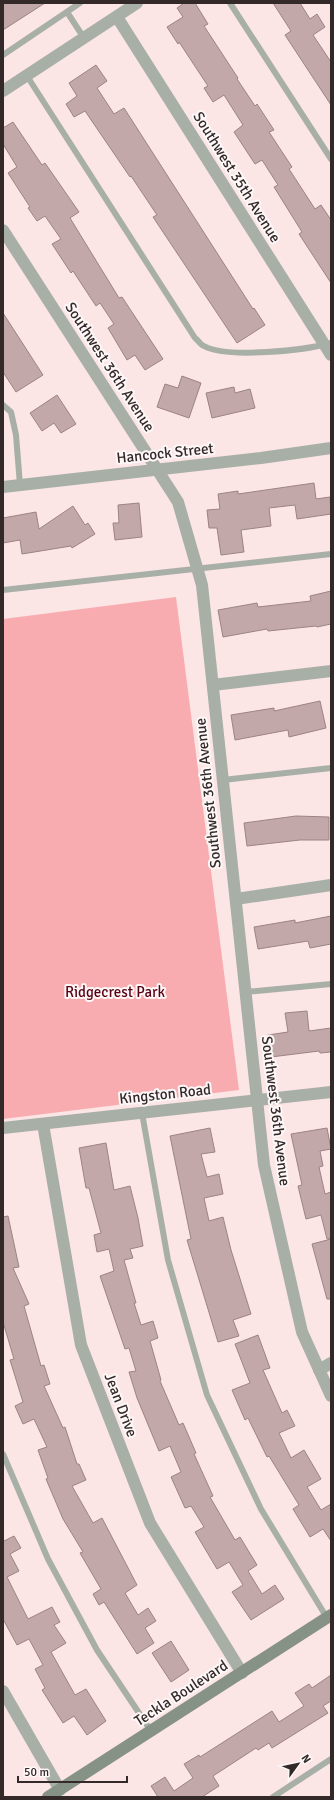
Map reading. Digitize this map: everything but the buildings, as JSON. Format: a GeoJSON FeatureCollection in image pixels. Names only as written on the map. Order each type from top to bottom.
{"type":"FeatureCollection","features":[{"type":"Feature","properties":{"kind":"main road","name":"Teckla Boulevard"},"geometry":{"type":"LineString","coordinates":[[48,1797],[329,1616]]}},
{"type":"Feature","properties":{"kind":"street"},"geometry":{"type":"LineString","coordinates":[[3,91],[137,3]]}},
{"type":"Feature","properties":{"kind":"street","name":"Southwest 35th Avenue"},"geometry":{"type":"LineString","coordinates":[[117,16],[329,348]]}},
{"type":"Feature","properties":{"kind":"street","name":"Southwest 36th Avenue"},"geometry":{"type":"LineString","coordinates":[[3,230],[178,502],[198,569],[202,585],[213,684],[264,1165],[302,1332],[331,1396]]}},
{"type":"Feature","properties":{"kind":"street","name":"Hancock Street"},"geometry":{"type":"LineString","coordinates":[[3,487],[261,458],[331,448]]}},
{"type":"Feature","properties":{"kind":"street"},"geometry":{"type":"LineString","coordinates":[[213,684],[331,671]]}},
{"type":"Feature","properties":{"kind":"street"},"geometry":{"type":"LineString","coordinates":[[236,899],[331,885]]}},
{"type":"Feature","properties":{"kind":"street","name":"Kingston Road"},"geometry":{"type":"LineString","coordinates":[[3,1128],[331,1092]]}},
{"type":"Feature","properties":{"kind":"street","name":"Jean Drive"},"geometry":{"type":"LineString","coordinates":[[43,1124],[81,1345],[150,1523],[242,1673]]}},
{"type":"Feature","properties":{"kind":"street"},"geometry":{"type":"LineString","coordinates":[[319,1370],[331,1363]]}},
{"type":"Feature","properties":{"kind":"street"},"geometry":{"type":"LineString","coordinates":[[3,1691],[60,1790]]}},
{"type":"Feature","properties":{"kind":"lane"},"geometry":{"type":"LineString","coordinates":[[3,55],[80,3]]}},
{"type":"Feature","properties":{"kind":"lane"},"geometry":{"type":"LineString","coordinates":[[230,3],[331,159]]}},
{"type":"Feature","properties":{"kind":"lane"},"geometry":{"type":"LineString","coordinates":[[67,12],[84,38]]}},
{"type":"Feature","properties":{"kind":"lane"},"geometry":{"type":"LineString","coordinates":[[26,76],[195,338],[204,346],[219,351],[245,354],[329,348]]}},
{"type":"Feature","properties":{"kind":"lane"},"geometry":{"type":"LineString","coordinates":[[3,405],[11,412],[16,435],[20,485]]}},
{"type":"Feature","properties":{"kind":"lane"},"geometry":{"type":"LineString","coordinates":[[3,590],[331,554]]}},
{"type":"Feature","properties":{"kind":"lane"},"geometry":{"type":"LineString","coordinates":[[223,780],[331,768]]}},
{"type":"Feature","properties":{"kind":"lane"},"geometry":{"type":"LineString","coordinates":[[245,992],[331,984]]}},
{"type":"Feature","properties":{"kind":"lane"},"geometry":{"type":"LineString","coordinates":[[142,1113],[168,1260],[207,1395],[260,1509],[329,1616]]}},
{"type":"Feature","properties":{"kind":"lane"},"geometry":{"type":"LineString","coordinates":[[3,1454],[48,1559],[97,1650],[151,1731]]}},
{"type":"Feature","properties":{"kind":"lane"},"geometry":{"type":"LineString","coordinates":[[273,1797],[331,1759]]}},
{"type":"Feature","properties":{"kind":"green space","name":"Ridgecrest Park"},"geometry":{"type":"Polygon","coordinates":[[[176,597],[239,1090],[3,1119],[3,619],[176,597]]]}}]}
